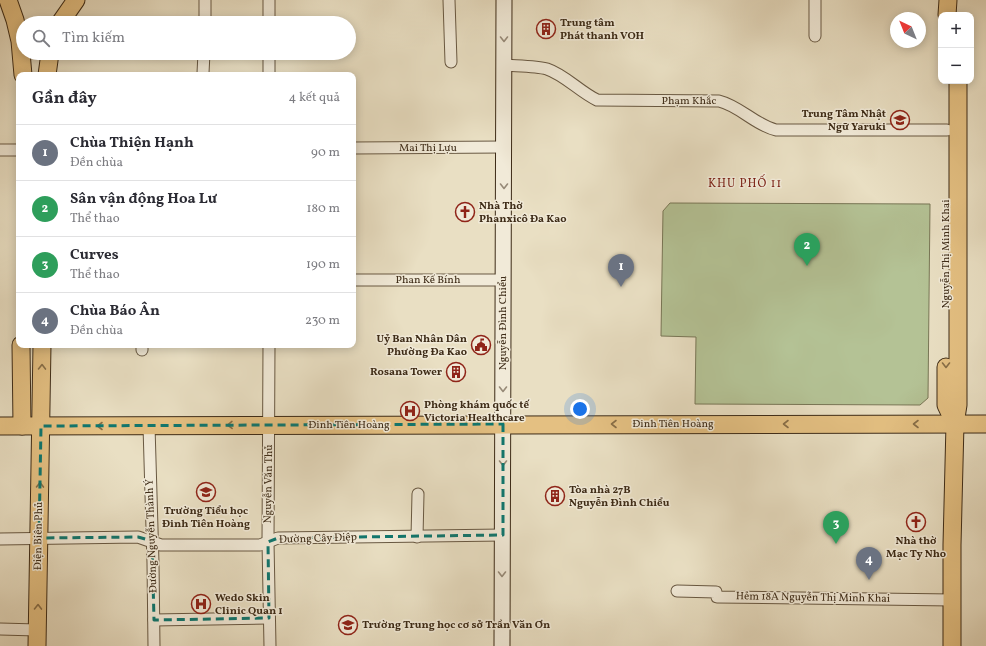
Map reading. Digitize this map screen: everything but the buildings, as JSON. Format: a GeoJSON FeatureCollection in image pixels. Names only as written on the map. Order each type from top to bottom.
{"type":"FeatureCollection","features":[{"type":"Feature","properties":{"kind":"main road"},"geometry":{"type":"LineString","coordinates":[[8,0],[16,24]]}},
{"type":"Feature","properties":{"kind":"main road"},"geometry":{"type":"LineString","coordinates":[[65,16],[76,0]]}},
{"type":"Feature","properties":{"kind":"main road","name":"Nguyễn Đình Chiểu"},"geometry":{"type":"LineString","coordinates":[[502,646],[504,0]]}},
{"type":"Feature","properties":{"kind":"main road"},"geometry":{"type":"LineString","coordinates":[[947,12],[948,0]]}},
{"type":"Feature","properties":{"kind":"main road"},"geometry":{"type":"LineString","coordinates":[[958,0],[958,12]]}},
{"type":"Feature","properties":{"kind":"main road"},"geometry":{"type":"LineString","coordinates":[[22,60],[23,72]]}},
{"type":"Feature","properties":{"kind":"main road"},"geometry":{"type":"LineString","coordinates":[[47,72],[49,60]]}},
{"type":"Feature","properties":{"kind":"main road","name":"Nguyễn Thị Minh Khai"},"geometry":{"type":"LineString","coordinates":[[947,84],[952,130],[952,278],[946,404],[955,427],[952,646]]}},
{"type":"Feature","properties":{"kind":"main road","name":"Nguyễn Thị Minh Khai"},"geometry":{"type":"LineString","coordinates":[[952,130],[958,84]]}},
{"type":"Feature","properties":{"kind":"main road"},"geometry":{"type":"LineString","coordinates":[[22,348],[22,426]]}},
{"type":"Feature","properties":{"kind":"main road","name":"Điện Biên Phủ"},"geometry":{"type":"LineString","coordinates":[[37,638],[42,348]]}},
{"type":"Feature","properties":{"kind":"main road"},"geometry":{"type":"LineString","coordinates":[[21,390],[32,394],[41,390]]}},
{"type":"Feature","properties":{"kind":"main road","name":"Đinh Tiên Hoàng"},"geometry":{"type":"LineString","coordinates":[[0,426],[503,424],[955,427],[986,430]]}},
{"type":"Feature","properties":{"kind":"main road","name":"Đinh Tiên Hoàng"},"geometry":{"type":"LineString","coordinates":[[955,427],[986,424]]}},
{"type":"Feature","properties":{"kind":"street"},"geometry":{"type":"LineString","coordinates":[[205,16],[206,0]]}},
{"type":"Feature","properties":{"kind":"street"},"geometry":{"type":"LineString","coordinates":[[269,0],[269,16]]}},
{"type":"Feature","properties":{"kind":"street"},"geometry":{"type":"LineString","coordinates":[[449,0],[451,62]]}},
{"type":"Feature","properties":{"kind":"street"},"geometry":{"type":"LineString","coordinates":[[815,0],[815,36]]}},
{"type":"Feature","properties":{"kind":"street"},"geometry":{"type":"LineString","coordinates":[[204,60],[204,72]]}},
{"type":"Feature","properties":{"kind":"street"},"geometry":{"type":"LineString","coordinates":[[269,60],[269,72]]}},
{"type":"Feature","properties":{"kind":"street","name":"Phạm Khắc"},"geometry":{"type":"LineString","coordinates":[[504,65],[547,69],[569,81],[588,96],[597,100],[719,101],[726,103],[764,125],[776,130],[952,130]]}},
{"type":"Feature","properties":{"kind":"street","name":"Mai Thị Lựu"},"geometry":{"type":"LineString","coordinates":[[356,148],[504,147]]}},
{"type":"Feature","properties":{"kind":"street"},"geometry":{"type":"LineString","coordinates":[[0,150],[16,150]]}},
{"type":"Feature","properties":{"kind":"street","name":"Phan Kế Bính"},"geometry":{"type":"LineString","coordinates":[[356,280],[503,280]]}},
{"type":"Feature","properties":{"kind":"street","name":"Nguyễn Văn Thủ"},"geometry":{"type":"LineString","coordinates":[[269,348],[268,542],[270,646]]}},
{"type":"Feature","properties":{"kind":"street","name":"Đường Nguyễn Thành Ý"},"geometry":{"type":"LineString","coordinates":[[149,426],[154,646]]}},
{"type":"Feature","properties":{"kind":"street"},"geometry":{"type":"LineString","coordinates":[[418,494],[418,537]]}},
{"type":"Feature","properties":{"kind":"street","name":"Đường Cây Điệp"},"geometry":{"type":"LineString","coordinates":[[0,539],[138,537],[161,545],[260,545],[278,538],[502,535]]}},
{"type":"Feature","properties":{"kind":"street","name":"Hẻm 18A Nguyễn Thị Minh Khai"},"geometry":{"type":"LineString","coordinates":[[678,591],[716,592],[717,597],[952,600]]}},
{"type":"Feature","properties":{"kind":"street"},"geometry":{"type":"LineString","coordinates":[[154,620],[269,618]]}},
{"type":"Feature","properties":{"kind":"street"},"geometry":{"type":"LineString","coordinates":[[0,629],[37,638]]}},
{"type":"Feature","properties":{"kind":"highlighted area"},"geometry":{"type":"Polygon","coordinates":[[[503,424],[503,535],[278,538],[268,542],[269,618],[154,620],[152,541],[138,537],[39,538],[41,426],[503,424]]]}},
{"type":"Feature","properties":{"kind":"green space"},"geometry":{"type":"Polygon","coordinates":[[[670,203],[930,204],[928,398],[920,405],[695,404],[696,337],[661,336],[663,211],[670,203]]]}},
{"type":"Feature","properties":{"kind":"place","name":"Trung tâm Phát thanh VOH"},"geometry":{"type":"Point","coordinates":[546,29]}},
{"type":"Feature","properties":{"kind":"place","name":"Trung Tâm Nhật Ngữ Yaruki"},"geometry":{"type":"Point","coordinates":[900,120]}},
{"type":"Feature","properties":{"kind":"place","name":"Nhà Thờ Phanxicô Đa Kao"},"geometry":{"type":"Point","coordinates":[465,212]}},
{"type":"Feature","properties":{"kind":"place","name":"Sân vận động Hoa Lư"},"geometry":{"type":"Point","coordinates":[807,266]}},
{"type":"Feature","properties":{"kind":"place","name":"Chùa Thiện Hạnh"},"geometry":{"type":"Point","coordinates":[621,287]}},
{"type":"Feature","properties":{"kind":"place","name":"Uỷ Ban Nhân Dân Phường Đa Kao"},"geometry":{"type":"Point","coordinates":[481,345]}},
{"type":"Feature","properties":{"kind":"place","name":"Rosana Tower"},"geometry":{"type":"Point","coordinates":[456,372]}},
{"type":"Feature","properties":{"kind":"place","name":"Phòng khám quốc tế Victoria Healthcare"},"geometry":{"type":"Point","coordinates":[410,411]}},
{"type":"Feature","properties":{"kind":"place","name":"Trường Tiểu học Đinh Tiên Hoàng"},"geometry":{"type":"Point","coordinates":[206,492]}},
{"type":"Feature","properties":{"kind":"place","name":"Tòa nhà 27B Nguyễn Đình Chiểu"},"geometry":{"type":"Point","coordinates":[555,496]}},
{"type":"Feature","properties":{"kind":"place","name":"Nhà thờ Mạc Ty Nho"},"geometry":{"type":"Point","coordinates":[916,522]}},
{"type":"Feature","properties":{"kind":"place","name":"Curves"},"geometry":{"type":"Point","coordinates":[836,544]}},
{"type":"Feature","properties":{"kind":"place","name":"Chùa Báo Ân"},"geometry":{"type":"Point","coordinates":[869,580]}},
{"type":"Feature","properties":{"kind":"place","name":"Wedo Skin Clinic Quan 1"},"geometry":{"type":"Point","coordinates":[201,604]}},
{"type":"Feature","properties":{"kind":"place","name":"Trường Trung học cơ sở Trần Văn Ơn"},"geometry":{"type":"Point","coordinates":[348,625]}},
{"type":"Feature","properties":{"kind":"district","name":"KHU PHỐ 11"},"geometry":{"type":"Point","coordinates":[745,184]}}]}
